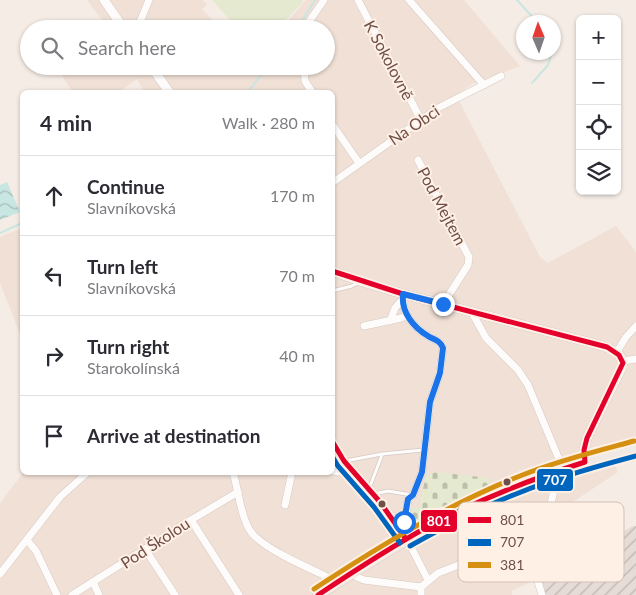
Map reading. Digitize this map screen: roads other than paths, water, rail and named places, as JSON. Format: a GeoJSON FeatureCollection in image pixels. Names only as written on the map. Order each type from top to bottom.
{"type":"FeatureCollection","features":[{"type":"Feature","properties":{"kind":"main road"},"geometry":{"type":"LineString","coordinates":[[478,502],[559,470],[631,449]]}},
{"type":"Feature","properties":{"kind":"main road"},"geometry":{"type":"LineString","coordinates":[[318,595],[352,573],[458,513]]}},
{"type":"Feature","properties":{"kind":"street"},"geometry":{"type":"LineString","coordinates":[[104,0],[118,20]]}},
{"type":"Feature","properties":{"kind":"street"},"geometry":{"type":"LineString","coordinates":[[140,20],[148,0]]}},
{"type":"Feature","properties":{"kind":"street"},"geometry":{"type":"LineString","coordinates":[[310,20],[324,0]]}},
{"type":"Feature","properties":{"kind":"street","name":"K Sokolovně"},"geometry":{"type":"LineString","coordinates":[[358,0],[421,120]]}},
{"type":"Feature","properties":{"kind":"street"},"geometry":{"type":"LineString","coordinates":[[408,0],[484,85]]}},
{"type":"Feature","properties":{"kind":"street"},"geometry":{"type":"LineString","coordinates":[[157,75],[168,90]]}},
{"type":"Feature","properties":{"kind":"street"},"geometry":{"type":"LineString","coordinates":[[305,75],[305,82],[311,90]]}},
{"type":"Feature","properties":{"kind":"street","name":"Na Obci"},"geometry":{"type":"LineString","coordinates":[[335,180],[438,108],[501,76]]}},
{"type":"Feature","properties":{"kind":"street"},"geometry":{"type":"LineString","coordinates":[[335,128],[359,163]]}},
{"type":"Feature","properties":{"kind":"street","name":"Pod Mejtem"},"geometry":{"type":"LineString","coordinates":[[418,160],[469,257],[468,265],[443,304]]}},
{"type":"Feature","properties":{"kind":"street"},"geometry":{"type":"LineString","coordinates":[[335,272],[402,297],[443,304],[592,343],[620,357],[636,359]]}},
{"type":"Feature","properties":{"kind":"street"},"geometry":{"type":"LineString","coordinates":[[399,528],[406,516],[408,499],[413,495],[422,472],[423,450],[426,441],[430,402],[440,373],[443,348],[438,340],[422,332],[407,316],[402,297]]}},
{"type":"Feature","properties":{"kind":"street"},"geometry":{"type":"LineString","coordinates":[[390,321],[402,297]]}},
{"type":"Feature","properties":{"kind":"street"},"geometry":{"type":"LineString","coordinates":[[471,311],[486,338],[518,370],[528,385],[559,470],[551,502]]}},
{"type":"Feature","properties":{"kind":"street"},"geometry":{"type":"LineString","coordinates":[[364,326],[407,316]]}},
{"type":"Feature","properties":{"kind":"street"},"geometry":{"type":"LineString","coordinates":[[585,462],[586,442],[621,369],[620,357],[626,337],[636,326]]}},
{"type":"Feature","properties":{"kind":"street"},"geometry":{"type":"LineString","coordinates":[[335,445],[344,461],[372,492],[408,541],[428,580]]}},
{"type":"Feature","properties":{"kind":"street"},"geometry":{"type":"LineString","coordinates":[[335,471],[356,474]]}},
{"type":"Feature","properties":{"kind":"street"},"geometry":{"type":"LineString","coordinates":[[0,574],[60,497],[85,475]]}},
{"type":"Feature","properties":{"kind":"street"},"geometry":{"type":"LineString","coordinates":[[233,475],[251,532],[272,548],[332,579],[336,583]]}},
{"type":"Feature","properties":{"kind":"street"},"geometry":{"type":"LineString","coordinates":[[285,505],[291,475]]}},
{"type":"Feature","properties":{"kind":"street","name":"Pod Školou"},"geometry":{"type":"LineString","coordinates":[[72,595],[238,492]]}},
{"type":"Feature","properties":{"kind":"street"},"geometry":{"type":"LineString","coordinates":[[191,520],[239,595]]}},
{"type":"Feature","properties":{"kind":"street"},"geometry":{"type":"LineString","coordinates":[[27,540],[36,551],[57,595]]}},
{"type":"Feature","properties":{"kind":"street"},"geometry":{"type":"LineString","coordinates":[[145,549],[175,595]]}},
{"type":"Feature","properties":{"kind":"street"},"geometry":{"type":"LineString","coordinates":[[352,573],[364,580],[421,591],[428,580],[458,566]]}},
{"type":"Feature","properties":{"kind":"street"},"geometry":{"type":"LineString","coordinates":[[93,582],[99,595]]}},
{"type":"Feature","properties":{"kind":"street"},"geometry":{"type":"LineString","coordinates":[[538,582],[542,595]]}},
{"type":"Feature","properties":{"kind":"lane"},"geometry":{"type":"LineString","coordinates":[[335,291],[352,286],[360,281]]}},
{"type":"Feature","properties":{"kind":"lane"},"geometry":{"type":"LineString","coordinates":[[344,461],[382,454],[423,450]]}},
{"type":"Feature","properties":{"kind":"lane"},"geometry":{"type":"LineString","coordinates":[[382,454],[372,492],[388,491],[413,495]]}},
{"type":"Feature","properties":{"kind":"water"},"geometry":{"type":"Polygon","coordinates":[[[7,182],[20,212],[0,220],[0,185],[7,182]]]}},
{"type":"Feature","properties":{"kind":"waterway"},"geometry":{"type":"LineString","coordinates":[[303,20],[315,0]]}},
{"type":"Feature","properties":{"kind":"waterway"},"geometry":{"type":"LineString","coordinates":[[517,0],[531,15]]}},
{"type":"Feature","properties":{"kind":"waterway"},"geometry":{"type":"LineString","coordinates":[[532,83],[548,65],[550,60]]}},
{"type":"Feature","properties":{"kind":"waterway"},"geometry":{"type":"LineString","coordinates":[[250,90],[261,75]]}},
{"type":"Feature","properties":{"kind":"waterway"},"geometry":{"type":"LineString","coordinates":[[0,233],[20,224]]}}]}
